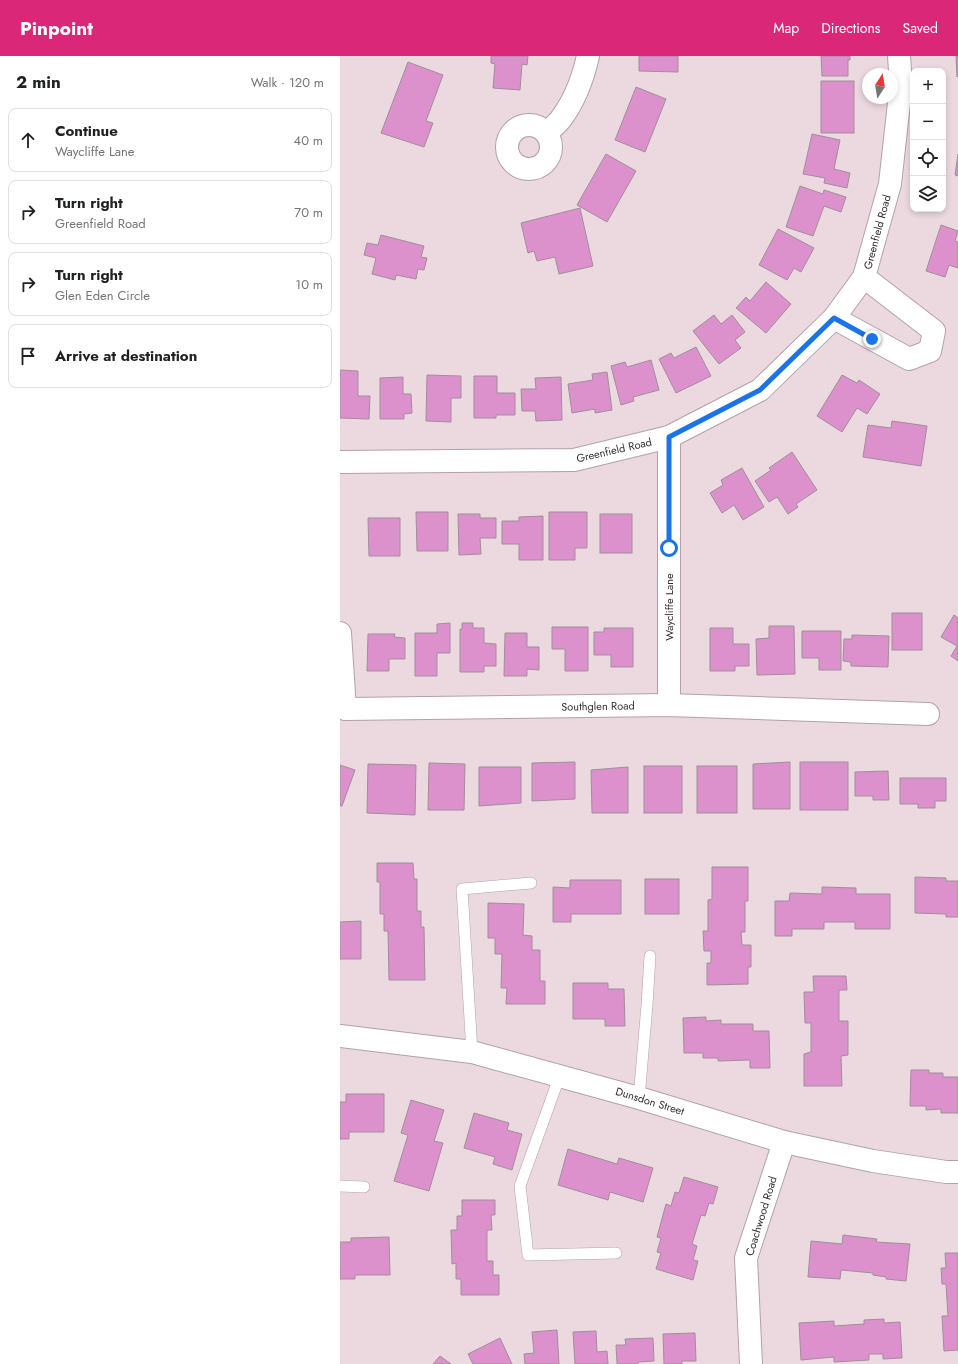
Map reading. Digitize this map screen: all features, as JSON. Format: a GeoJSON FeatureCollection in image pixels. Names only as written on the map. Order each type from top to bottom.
{"type":"FeatureCollection","features":[{"type":"Feature","properties":{"kind":"street"},"geometry":{"type":"LineString","coordinates":[[546,133],[560,120],[571,102],[580,84],[588,56]]}},
{"type":"Feature","properties":{"kind":"street","name":"Greenfield Road"},"geometry":{"type":"LineString","coordinates":[[340,462],[574,460],[669,437],[760,390],[834,318],[864,277],[890,184],[901,85],[899,56]]}},
{"type":"Feature","properties":{"kind":"street"},"geometry":{"type":"LineString","coordinates":[[834,318],[910,359],[930,352],[934,331],[864,277]]}},
{"type":"Feature","properties":{"kind":"street","name":"Waycliffe Lane"},"geometry":{"type":"LineString","coordinates":[[669,437],[669,705]]}},
{"type":"Feature","properties":{"kind":"street","name":"Southglen Road"},"geometry":{"type":"LineString","coordinates":[[340,633],[345,709],[669,705],[928,714]]}},
{"type":"Feature","properties":{"kind":"street","name":"Dunsdon Street"},"geometry":{"type":"LineString","coordinates":[[340,1036],[472,1052],[560,1075],[784,1142],[873,1161],[946,1172],[958,1172]]}},
{"type":"Feature","properties":{"kind":"street","name":"Coachwood Road"},"geometry":{"type":"LineString","coordinates":[[751,1364],[746,1258],[784,1142]]}},
{"type":"Feature","properties":{"kind":"lane"},"geometry":{"type":"LineString","coordinates":[[472,1052],[462,889],[531,883]]}},
{"type":"Feature","properties":{"kind":"lane"},"geometry":{"type":"LineString","coordinates":[[639,1098],[650,956]]}},
{"type":"Feature","properties":{"kind":"lane"},"geometry":{"type":"LineString","coordinates":[[560,1075],[520,1186],[528,1255],[616,1253]]}},
{"type":"Feature","properties":{"kind":"lane"},"geometry":{"type":"LineString","coordinates":[[340,1186],[364,1186]]}},
{"type":"Feature","properties":{"kind":"building"},"geometry":{"type":"Polygon","coordinates":[[[491,56],[528,56],[527,65],[522,64],[520,90],[493,88],[495,64],[491,63],[491,56]]]}},
{"type":"Feature","properties":{"kind":"building"},"geometry":{"type":"Polygon","coordinates":[[[639,56],[678,56],[678,72],[639,71],[639,56]]]}},
{"type":"Feature","properties":{"kind":"building"},"geometry":{"type":"Polygon","coordinates":[[[821,56],[850,56],[850,60],[848,60],[848,76],[822,76],[821,56]]]}},
{"type":"Feature","properties":{"kind":"building"},"geometry":{"type":"Polygon","coordinates":[[[956,56],[958,56],[957,77],[956,56]]]}},
{"type":"Feature","properties":{"kind":"building"},"geometry":{"type":"Polygon","coordinates":[[[408,62],[443,75],[426,121],[433,123],[424,147],[381,133],[408,62]]]}},
{"type":"Feature","properties":{"kind":"building"},"geometry":{"type":"Polygon","coordinates":[[[821,81],[854,81],[854,133],[821,133],[821,81]]]}},
{"type":"Feature","properties":{"kind":"building"},"geometry":{"type":"Polygon","coordinates":[[[636,87],[666,99],[645,152],[615,140],[636,87]]]}},
{"type":"Feature","properties":{"kind":"building"},"geometry":{"type":"Polygon","coordinates":[[[812,134],[840,140],[834,169],[850,173],[847,188],[824,183],[825,178],[803,174],[812,134]]]}},
{"type":"Feature","properties":{"kind":"building"},"geometry":{"type":"Polygon","coordinates":[[[606,154],[636,171],[607,222],[577,205],[606,154]]]}},
{"type":"Feature","properties":{"kind":"building"},"geometry":{"type":"Polygon","coordinates":[[[958,154],[958,176],[955,175],[958,154]]]}},
{"type":"Feature","properties":{"kind":"building"},"geometry":{"type":"Polygon","coordinates":[[[800,186],[823,194],[824,190],[846,197],[841,212],[824,206],[813,236],[786,227],[800,186]]]}},
{"type":"Feature","properties":{"kind":"building"},"geometry":{"type":"Polygon","coordinates":[[[580,208],[593,266],[559,274],[555,257],[537,261],[534,251],[528,253],[521,223],[580,208]]]}},
{"type":"Feature","properties":{"kind":"building"},"geometry":{"type":"Polygon","coordinates":[[[941,225],[958,231],[955,241],[958,242],[958,268],[949,265],[945,277],[926,271],[941,225]]]}},
{"type":"Feature","properties":{"kind":"building"},"geometry":{"type":"Polygon","coordinates":[[[778,229],[814,248],[801,272],[794,268],[787,280],[759,265],[778,229]]]}},
{"type":"Feature","properties":{"kind":"building"},"geometry":{"type":"Polygon","coordinates":[[[381,235],[424,246],[421,257],[427,258],[424,270],[418,269],[416,279],[396,275],[395,280],[372,274],[376,258],[364,255],[367,243],[378,245],[381,235]]]}},
{"type":"Feature","properties":{"kind":"building"},"geometry":{"type":"Polygon","coordinates":[[[766,282],[791,304],[766,333],[736,308],[746,297],[750,301],[766,282]]]}},
{"type":"Feature","properties":{"kind":"building"},"geometry":{"type":"Polygon","coordinates":[[[714,315],[721,324],[732,315],[745,332],[735,340],[741,348],[719,364],[693,331],[714,315]]]}},
{"type":"Feature","properties":{"kind":"building"},"geometry":{"type":"Polygon","coordinates":[[[696,347],[711,376],[676,393],[659,359],[671,353],[674,358],[696,347]]]}},
{"type":"Feature","properties":{"kind":"building"},"geometry":{"type":"Polygon","coordinates":[[[651,360],[659,390],[633,397],[634,401],[621,405],[611,366],[625,362],[627,367],[651,360]]]}},
{"type":"Feature","properties":{"kind":"building"},"geometry":{"type":"Polygon","coordinates":[[[340,370],[358,371],[358,396],[370,396],[369,419],[340,418],[340,370]]]}},
{"type":"Feature","properties":{"kind":"building"},"geometry":{"type":"Polygon","coordinates":[[[607,372],[612,410],[595,413],[595,409],[572,413],[568,384],[593,380],[592,374],[607,372]]]}},
{"type":"Feature","properties":{"kind":"building"},"geometry":{"type":"Polygon","coordinates":[[[427,375],[461,376],[461,398],[451,398],[451,422],[426,421],[427,375]]]}},
{"type":"Feature","properties":{"kind":"building"},"geometry":{"type":"Polygon","coordinates":[[[842,375],[857,383],[859,380],[880,394],[867,414],[857,408],[842,432],[817,416],[842,375]]]}},
{"type":"Feature","properties":{"kind":"building"},"geometry":{"type":"Polygon","coordinates":[[[474,376],[497,376],[497,393],[515,393],[515,415],[496,415],[496,418],[474,418],[474,376]]]}},
{"type":"Feature","properties":{"kind":"building"},"geometry":{"type":"Polygon","coordinates":[[[403,377],[403,394],[411,394],[412,413],[404,414],[404,419],[380,419],[380,378],[403,377]]]}},
{"type":"Feature","properties":{"kind":"building"},"geometry":{"type":"Polygon","coordinates":[[[561,377],[562,420],[536,421],[535,411],[522,411],[521,389],[536,389],[535,378],[561,377]]]}},
{"type":"Feature","properties":{"kind":"building"},"geometry":{"type":"Polygon","coordinates":[[[892,421],[927,426],[921,466],[863,457],[868,425],[891,428],[892,421]]]}},
{"type":"Feature","properties":{"kind":"building"},"geometry":{"type":"Polygon","coordinates":[[[792,452],[817,490],[796,504],[798,507],[788,514],[777,497],[769,502],[755,481],[771,470],[769,468],[792,452]]]}},
{"type":"Feature","properties":{"kind":"building"},"geometry":{"type":"Polygon","coordinates":[[[742,468],[764,507],[743,520],[734,505],[722,513],[710,493],[723,485],[721,480],[742,468]]]}},
{"type":"Feature","properties":{"kind":"building"},"geometry":{"type":"Polygon","coordinates":[[[416,512],[448,512],[448,551],[417,551],[416,512]]]}},
{"type":"Feature","properties":{"kind":"building"},"geometry":{"type":"Polygon","coordinates":[[[549,512],[587,512],[587,548],[575,548],[575,560],[549,560],[549,512]]]}},
{"type":"Feature","properties":{"kind":"building"},"geometry":{"type":"Polygon","coordinates":[[[458,514],[480,514],[480,518],[496,518],[496,538],[480,538],[481,554],[459,555],[458,514]]]}},
{"type":"Feature","properties":{"kind":"building"},"geometry":{"type":"Polygon","coordinates":[[[600,514],[632,514],[632,553],[600,553],[600,514]]]}},
{"type":"Feature","properties":{"kind":"building"},"geometry":{"type":"Polygon","coordinates":[[[543,516],[543,560],[519,560],[519,544],[502,544],[502,521],[519,521],[519,517],[543,516]]]}},
{"type":"Feature","properties":{"kind":"building"},"geometry":{"type":"Polygon","coordinates":[[[368,518],[400,518],[400,556],[369,556],[368,518]]]}},
{"type":"Feature","properties":{"kind":"building"},"geometry":{"type":"Polygon","coordinates":[[[892,613],[922,613],[922,650],[892,650],[892,613]]]}},
{"type":"Feature","properties":{"kind":"building"},"geometry":{"type":"Polygon","coordinates":[[[954,615],[958,618],[958,661],[951,656],[957,646],[941,637],[954,615]]]}},
{"type":"Feature","properties":{"kind":"building"},"geometry":{"type":"Polygon","coordinates":[[[450,623],[450,653],[437,653],[437,676],[415,676],[415,633],[437,633],[437,624],[450,623]]]}},
{"type":"Feature","properties":{"kind":"building"},"geometry":{"type":"Polygon","coordinates":[[[462,623],[473,623],[473,628],[484,628],[484,643],[496,644],[496,666],[484,666],[484,672],[460,672],[460,629],[462,629],[462,623]]]}},
{"type":"Feature","properties":{"kind":"building"},"geometry":{"type":"Polygon","coordinates":[[[769,626],[794,626],[795,674],[757,675],[756,639],[769,638],[769,626]]]}},
{"type":"Feature","properties":{"kind":"building"},"geometry":{"type":"Polygon","coordinates":[[[552,627],[588,627],[588,671],[565,671],[565,649],[552,649],[552,627]]]}},
{"type":"Feature","properties":{"kind":"building"},"geometry":{"type":"Polygon","coordinates":[[[604,628],[633,628],[633,667],[611,667],[611,655],[594,655],[594,632],[604,632],[604,628]]]}},
{"type":"Feature","properties":{"kind":"building"},"geometry":{"type":"Polygon","coordinates":[[[710,628],[733,628],[733,644],[749,644],[749,666],[735,666],[735,671],[710,671],[710,628]]]}},
{"type":"Feature","properties":{"kind":"building"},"geometry":{"type":"Polygon","coordinates":[[[802,631],[841,631],[841,670],[819,670],[819,658],[802,658],[802,631]]]}},
{"type":"Feature","properties":{"kind":"building"},"geometry":{"type":"Polygon","coordinates":[[[505,633],[527,633],[527,647],[539,647],[539,670],[527,669],[527,676],[504,676],[505,633]]]}},
{"type":"Feature","properties":{"kind":"building"},"geometry":{"type":"Polygon","coordinates":[[[368,634],[395,634],[394,637],[405,638],[405,659],[389,659],[389,671],[367,671],[368,634]]]}},
{"type":"Feature","properties":{"kind":"building"},"geometry":{"type":"Polygon","coordinates":[[[852,635],[889,636],[888,667],[851,666],[851,662],[843,661],[844,639],[852,639],[852,635]]]}},
{"type":"Feature","properties":{"kind":"building"},"geometry":{"type":"Polygon","coordinates":[[[575,762],[575,799],[532,801],[532,763],[575,762]]]}},
{"type":"Feature","properties":{"kind":"building"},"geometry":{"type":"Polygon","coordinates":[[[790,762],[790,809],[753,809],[753,764],[790,762]]]}},
{"type":"Feature","properties":{"kind":"building"},"geometry":{"type":"Polygon","coordinates":[[[800,762],[848,762],[848,810],[800,810],[800,762]]]}},
{"type":"Feature","properties":{"kind":"building"},"geometry":{"type":"Polygon","coordinates":[[[429,763],[465,764],[464,810],[428,810],[429,763]]]}},
{"type":"Feature","properties":{"kind":"building"},"geometry":{"type":"Polygon","coordinates":[[[368,764],[416,765],[415,815],[367,813],[368,764]]]}},
{"type":"Feature","properties":{"kind":"building"},"geometry":{"type":"Polygon","coordinates":[[[340,765],[355,770],[342,806],[340,806],[340,765]]]}},
{"type":"Feature","properties":{"kind":"building"},"geometry":{"type":"Polygon","coordinates":[[[644,766],[682,766],[682,813],[644,813],[644,766]]]}},
{"type":"Feature","properties":{"kind":"building"},"geometry":{"type":"Polygon","coordinates":[[[697,766],[737,766],[737,813],[697,813],[697,766]]]}},
{"type":"Feature","properties":{"kind":"building"},"geometry":{"type":"Polygon","coordinates":[[[479,767],[521,767],[521,803],[479,806],[479,767]]]}},
{"type":"Feature","properties":{"kind":"building"},"geometry":{"type":"Polygon","coordinates":[[[628,767],[628,813],[592,813],[591,770],[628,767]]]}},
{"type":"Feature","properties":{"kind":"building"},"geometry":{"type":"Polygon","coordinates":[[[888,771],[889,800],[873,800],[873,796],[855,796],[855,772],[888,771]]]}},
{"type":"Feature","properties":{"kind":"building"},"geometry":{"type":"Polygon","coordinates":[[[900,778],[946,778],[946,801],[935,801],[935,808],[918,808],[918,804],[900,804],[900,778]]]}},
{"type":"Feature","properties":{"kind":"building"},"geometry":{"type":"Polygon","coordinates":[[[377,863],[413,863],[414,879],[417,879],[417,911],[421,911],[421,927],[424,927],[425,980],[389,980],[388,931],[384,931],[384,914],[380,914],[380,882],[377,882],[377,863]]]}},
{"type":"Feature","properties":{"kind":"building"},"geometry":{"type":"Polygon","coordinates":[[[712,867],[748,867],[748,901],[745,901],[745,932],[741,932],[742,945],[751,945],[751,967],[748,967],[748,984],[707,985],[707,963],[711,963],[711,951],[704,951],[703,931],[708,931],[708,900],[712,899],[712,867]]]}},
{"type":"Feature","properties":{"kind":"building"},"geometry":{"type":"Polygon","coordinates":[[[915,877],[946,878],[946,881],[958,881],[958,917],[946,917],[946,914],[915,913],[915,877]]]}},
{"type":"Feature","properties":{"kind":"building"},"geometry":{"type":"Polygon","coordinates":[[[645,879],[679,879],[679,914],[645,914],[645,879]]]}},
{"type":"Feature","properties":{"kind":"building"},"geometry":{"type":"Polygon","coordinates":[[[570,880],[621,880],[621,914],[571,914],[571,922],[553,922],[553,887],[570,888],[570,880]]]}},
{"type":"Feature","properties":{"kind":"building"},"geometry":{"type":"Polygon","coordinates":[[[822,887],[856,888],[856,894],[890,894],[890,929],[855,929],[855,922],[824,922],[824,929],[792,929],[792,936],[775,936],[775,901],[789,901],[790,893],[822,894],[822,887]]]}},
{"type":"Feature","properties":{"kind":"building"},"geometry":{"type":"Polygon","coordinates":[[[488,903],[524,904],[523,935],[532,936],[532,950],[540,950],[540,981],[545,981],[545,1004],[506,1004],[507,988],[501,988],[502,954],[495,954],[495,938],[488,938],[488,903]]]}},
{"type":"Feature","properties":{"kind":"building"},"geometry":{"type":"Polygon","coordinates":[[[361,921],[361,959],[340,959],[340,922],[361,921]]]}},
{"type":"Feature","properties":{"kind":"building"},"geometry":{"type":"Polygon","coordinates":[[[813,976],[846,976],[847,990],[839,990],[839,1021],[848,1021],[848,1055],[841,1056],[842,1086],[804,1086],[804,1054],[811,1052],[811,1023],[805,1023],[804,992],[814,992],[813,976]]]}},
{"type":"Feature","properties":{"kind":"building"},"geometry":{"type":"Polygon","coordinates":[[[573,983],[608,983],[608,989],[624,989],[625,1026],[605,1026],[605,1019],[573,1019],[573,983]]]}},
{"type":"Feature","properties":{"kind":"building"},"geometry":{"type":"Polygon","coordinates":[[[706,1017],[706,1021],[721,1020],[721,1024],[753,1024],[753,1031],[769,1031],[770,1068],[750,1068],[750,1060],[718,1061],[718,1058],[703,1058],[703,1053],[684,1053],[683,1018],[706,1017]]]}},
{"type":"Feature","properties":{"kind":"building"},"geometry":{"type":"Polygon","coordinates":[[[911,1070],[929,1070],[929,1073],[943,1073],[943,1077],[958,1077],[958,1113],[941,1113],[941,1109],[926,1110],[926,1106],[910,1106],[911,1070]]]}},
{"type":"Feature","properties":{"kind":"building"},"geometry":{"type":"Polygon","coordinates":[[[346,1094],[384,1094],[384,1132],[349,1132],[349,1139],[340,1139],[340,1102],[346,1102],[346,1094]]]}},
{"type":"Feature","properties":{"kind":"building"},"geometry":{"type":"Polygon","coordinates":[[[411,1100],[444,1110],[434,1141],[443,1143],[429,1191],[394,1181],[408,1135],[401,1133],[411,1100]]]}},
{"type":"Feature","properties":{"kind":"building"},"geometry":{"type":"Polygon","coordinates":[[[474,1113],[509,1123],[507,1130],[522,1134],[512,1170],[493,1164],[495,1157],[464,1148],[474,1113]]]}},
{"type":"Feature","properties":{"kind":"building"},"geometry":{"type":"Polygon","coordinates":[[[568,1149],[617,1164],[619,1158],[653,1168],[643,1202],[610,1192],[608,1200],[558,1185],[568,1149]]]}},
{"type":"Feature","properties":{"kind":"building"},"geometry":{"type":"Polygon","coordinates":[[[684,1177],[718,1187],[713,1204],[709,1203],[705,1216],[701,1215],[692,1244],[697,1246],[693,1260],[698,1261],[693,1280],[656,1269],[661,1253],[657,1252],[661,1238],[657,1237],[666,1204],[671,1206],[675,1192],[679,1193],[684,1177]]]}},
{"type":"Feature","properties":{"kind":"building"},"geometry":{"type":"Polygon","coordinates":[[[462,1200],[495,1200],[495,1215],[491,1215],[492,1230],[487,1230],[487,1261],[493,1261],[493,1275],[499,1275],[499,1295],[461,1295],[461,1279],[456,1279],[456,1263],[452,1264],[451,1230],[457,1230],[457,1216],[462,1216],[462,1200]]]}},
{"type":"Feature","properties":{"kind":"building"},"geometry":{"type":"Polygon","coordinates":[[[843,1235],[877,1239],[876,1242],[910,1244],[906,1281],[886,1279],[886,1277],[873,1275],[873,1273],[841,1270],[840,1279],[808,1277],[811,1241],[842,1244],[843,1235]]]}},
{"type":"Feature","properties":{"kind":"building"},"geometry":{"type":"Polygon","coordinates":[[[389,1237],[390,1275],[355,1275],[355,1279],[340,1279],[340,1242],[351,1242],[351,1238],[389,1237]]]}},
{"type":"Feature","properties":{"kind":"building"},"geometry":{"type":"Polygon","coordinates":[[[945,1253],[958,1253],[958,1350],[944,1351],[942,1316],[948,1316],[946,1284],[942,1284],[941,1268],[946,1268],[945,1253]]]}},
{"type":"Feature","properties":{"kind":"building"},"geometry":{"type":"Polygon","coordinates":[[[884,1319],[884,1323],[900,1322],[902,1358],[883,1359],[883,1354],[869,1354],[869,1360],[834,1362],[834,1357],[801,1360],[799,1323],[834,1321],[834,1326],[864,1324],[864,1320],[884,1319]]]}},
{"type":"Feature","properties":{"kind":"building"},"geometry":{"type":"Polygon","coordinates":[[[557,1330],[559,1364],[525,1364],[524,1354],[534,1353],[532,1332],[557,1330]]]}},
{"type":"Feature","properties":{"kind":"building"},"geometry":{"type":"Polygon","coordinates":[[[596,1331],[597,1352],[607,1351],[608,1364],[575,1364],[573,1332],[596,1331]]]}},
{"type":"Feature","properties":{"kind":"building"},"geometry":{"type":"Polygon","coordinates":[[[695,1333],[696,1361],[682,1361],[682,1364],[664,1364],[663,1334],[695,1333]]]}},
{"type":"Feature","properties":{"kind":"building"},"geometry":{"type":"Polygon","coordinates":[[[500,1338],[512,1364],[473,1364],[468,1354],[500,1338]]]}},
{"type":"Feature","properties":{"kind":"building"},"geometry":{"type":"Polygon","coordinates":[[[653,1338],[654,1361],[638,1362],[638,1364],[617,1364],[616,1345],[626,1345],[625,1339],[653,1338]]]}},
{"type":"Feature","properties":{"kind":"building"},"geometry":{"type":"Polygon","coordinates":[[[440,1356],[451,1364],[433,1364],[440,1356]]]}},
{"type":"Feature","properties":{"kind":"route"},"geometry":{"type":"LineString","coordinates":[[669,548],[669,437],[760,390],[834,318],[872,339]]}}]}
